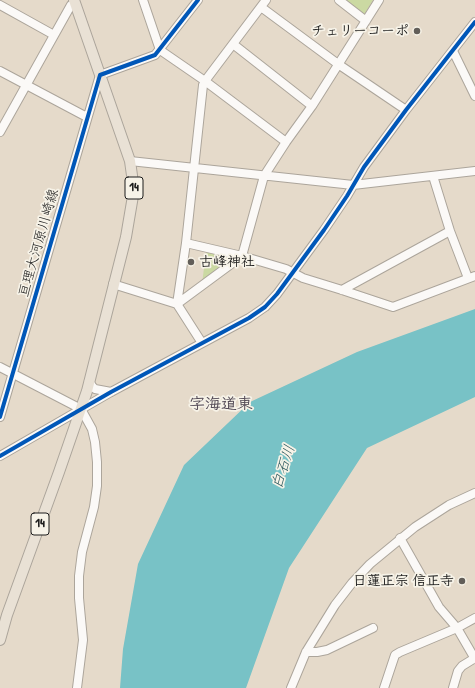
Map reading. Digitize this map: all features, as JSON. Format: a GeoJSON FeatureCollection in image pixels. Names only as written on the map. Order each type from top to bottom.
{"type":"FeatureCollection","features":[{"type":"Feature","properties":{"kind":"main road","name":"14"},"geometry":{"type":"LineString","coordinates":[[0,640],[2,622],[90,381],[126,237],[134,190],[130,161],[75,1]]}},
{"type":"Feature","properties":{"kind":"street"},"geometry":{"type":"LineString","coordinates":[[143,0],[160,50],[205,81],[286,142]]}},
{"type":"Feature","properties":{"kind":"street"},"geometry":{"type":"LineString","coordinates":[[100,75],[155,55],[198,0]]}},
{"type":"Feature","properties":{"kind":"street"},"geometry":{"type":"LineString","coordinates":[[177,304],[195,168],[203,85],[266,0]]}},
{"type":"Feature","properties":{"kind":"street"},"geometry":{"type":"LineString","coordinates":[[339,0],[366,20]]}},
{"type":"Feature","properties":{"kind":"street"},"geometry":{"type":"LineString","coordinates":[[177,304],[242,256],[264,176],[312,106],[380,0]]}},
{"type":"Feature","properties":{"kind":"street"},"geometry":{"type":"LineString","coordinates":[[1,126],[26,85],[71,4],[75,1]]}},
{"type":"Feature","properties":{"kind":"street"},"geometry":{"type":"LineString","coordinates":[[0,5],[54,35]]}},
{"type":"Feature","properties":{"kind":"street"},"geometry":{"type":"LineString","coordinates":[[261,7],[338,64],[406,110]]}},
{"type":"Feature","properties":{"kind":"street"},"geometry":{"type":"LineString","coordinates":[[0,456],[111,392],[249,318],[265,307],[293,273],[328,224],[364,167],[406,110],[475,22]]}},
{"type":"Feature","properties":{"kind":"street"},"geometry":{"type":"LineString","coordinates":[[233,44],[312,106]]}},
{"type":"Feature","properties":{"kind":"street"},"geometry":{"type":"LineString","coordinates":[[453,51],[475,96]]}},
{"type":"Feature","properties":{"kind":"street"},"geometry":{"type":"LineString","coordinates":[[0,71],[83,115],[88,116]]}},
{"type":"Feature","properties":{"kind":"street","name":"亘理大河原川崎線"},"geometry":{"type":"LineString","coordinates":[[0,417],[3,395],[12,374],[100,75]]}},
{"type":"Feature","properties":{"kind":"street"},"geometry":{"type":"LineString","coordinates":[[130,161],[353,185],[475,171]]}},
{"type":"Feature","properties":{"kind":"street"},"geometry":{"type":"LineString","coordinates":[[186,243],[242,256],[286,270],[302,278],[393,307],[472,277],[450,231],[433,176]]}},
{"type":"Feature","properties":{"kind":"street"},"geometry":{"type":"LineString","coordinates":[[342,290],[450,231]]}},
{"type":"Feature","properties":{"kind":"street"},"geometry":{"type":"LineString","coordinates":[[114,284],[177,304],[202,344]]}},
{"type":"Feature","properties":{"kind":"street"},"geometry":{"type":"LineString","coordinates":[[0,367],[81,409],[92,428],[97,462],[97,486],[94,507],[82,552],[79,576],[79,598],[83,640],[77,688]]}},
{"type":"Feature","properties":{"kind":"street"},"geometry":{"type":"LineString","coordinates":[[90,381],[95,389],[111,392]]}},
{"type":"Feature","properties":{"kind":"street"},"geometry":{"type":"LineString","coordinates":[[291,688],[306,652],[335,605],[352,583],[370,564],[400,538],[449,506],[475,493]]}},
{"type":"Feature","properties":{"kind":"street"},"geometry":{"type":"LineString","coordinates":[[400,538],[439,607],[457,628],[475,658],[462,666],[458,671],[453,688]]}},
{"type":"Feature","properties":{"kind":"street"},"geometry":{"type":"LineString","coordinates":[[384,688],[395,655],[457,628],[475,618]]}},
{"type":"Feature","properties":{"kind":"street"},"geometry":{"type":"LineString","coordinates":[[306,652],[327,650],[374,628]]}},
{"type":"Feature","properties":{"kind":"green space"},"geometry":{"type":"Polygon","coordinates":[[[345,0],[373,0],[364,15],[345,0]]]}},
{"type":"Feature","properties":{"kind":"green space"},"geometry":{"type":"Polygon","coordinates":[[[206,252],[230,257],[202,284],[206,252]]]}},
{"type":"Feature","properties":{"kind":"water","name":"白石川"},"geometry":{"type":"Polygon","coordinates":[[[475,309],[475,397],[367,448],[289,568],[246,688],[120,688],[123,649],[138,564],[184,465],[250,402],[357,352],[475,309]]]}},
{"type":"Feature","properties":{"kind":"cycle path"},"geometry":{"type":"LineString","coordinates":[[0,417],[100,75],[155,55],[198,0]]}},
{"type":"Feature","properties":{"kind":"cycle path"},"geometry":{"type":"LineString","coordinates":[[0,456],[111,392],[249,318],[265,307],[277,294],[324,230],[364,167],[406,110],[475,22]]}},
{"type":"Feature","properties":{"kind":"place","name":"チェリーコーポ"},"geometry":{"type":"Point","coordinates":[417,31]}},
{"type":"Feature","properties":{"kind":"place","name":"古峰神社"},"geometry":{"type":"Point","coordinates":[191,262]}},
{"type":"Feature","properties":{"kind":"place","name":"日蓮正宗 信正寺"},"geometry":{"type":"Point","coordinates":[462,581]}},
{"type":"Feature","properties":{"kind":"district","name":"字海道東"},"geometry":{"type":"Point","coordinates":[221,405]}}]}
